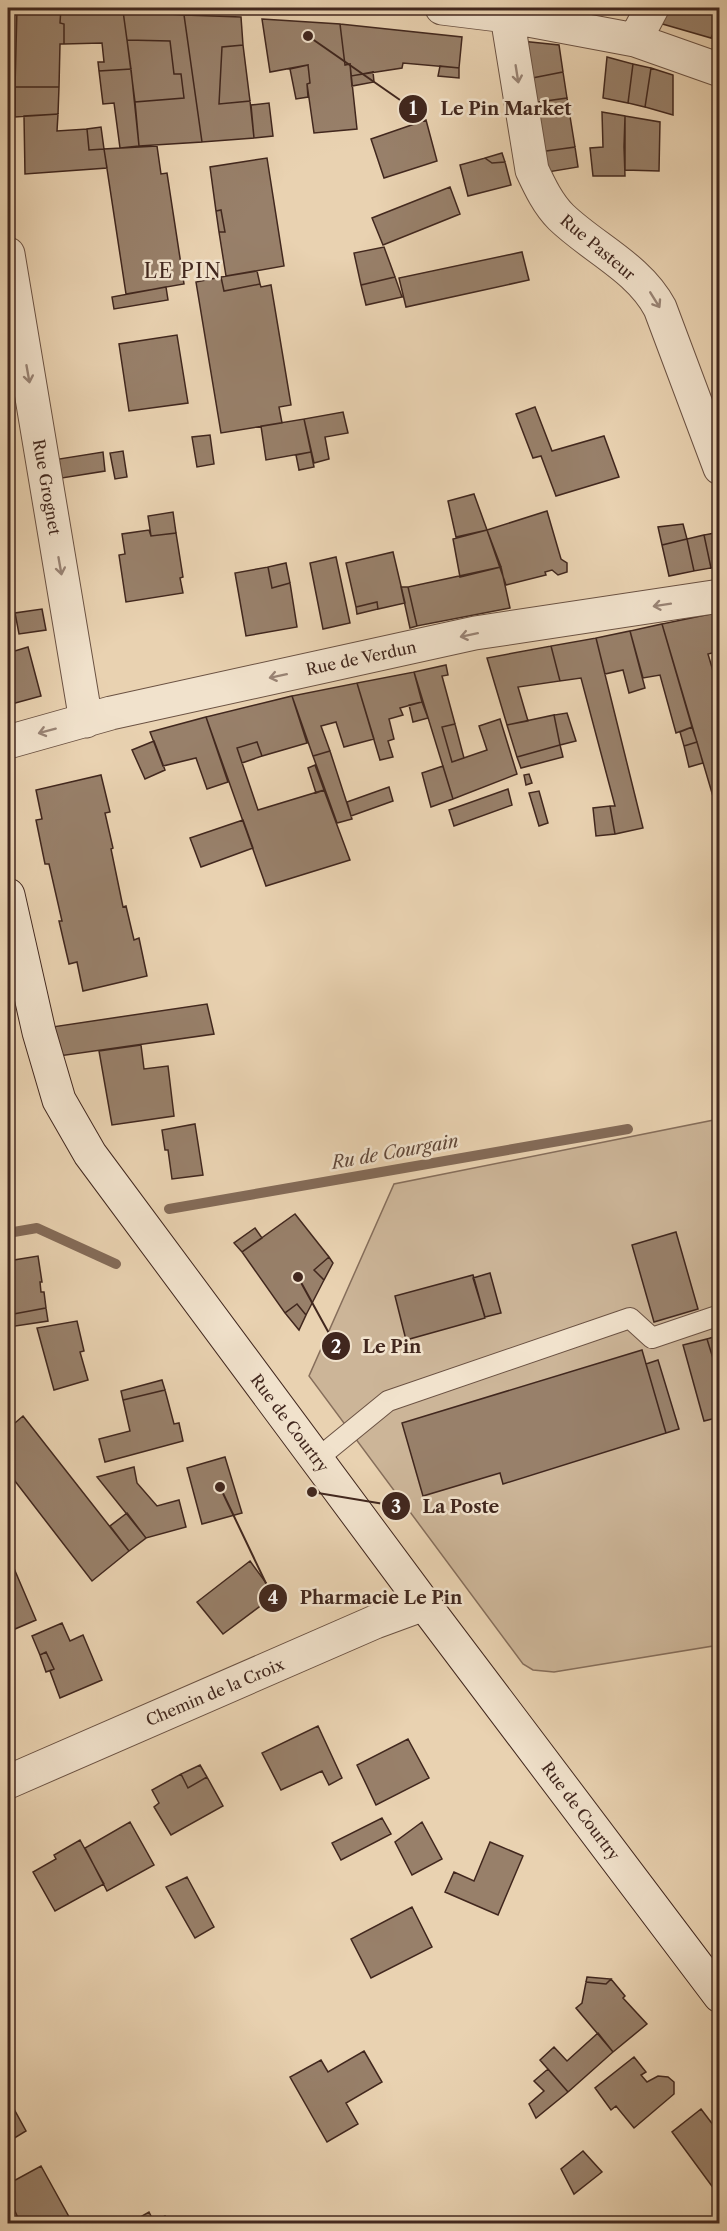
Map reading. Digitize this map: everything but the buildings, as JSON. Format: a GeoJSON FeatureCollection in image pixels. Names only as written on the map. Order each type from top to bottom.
{"type":"FeatureCollection","features":[{"type":"Feature","properties":{"kind":"street"},"geometry":{"type":"LineString","coordinates":[[442,8],[507,16],[635,40],[720,70]]}},
{"type":"Feature","properties":{"kind":"street"},"geometry":{"type":"LineString","coordinates":[[635,40],[652,8]]}},
{"type":"Feature","properties":{"kind":"street","name":"Rue Pasteur"},"geometry":{"type":"LineString","coordinates":[[507,16],[532,170],[541,191],[561,217],[653,295],[660,308],[720,468]]}},
{"type":"Feature","properties":{"kind":"street","name":"Rue Grognet"},"geometry":{"type":"LineString","coordinates":[[8,254],[86,721]]}},
{"type":"Feature","properties":{"kind":"street","name":"Rue de Verdun"},"geometry":{"type":"LineString","coordinates":[[8,742],[111,713],[476,633],[720,596]]}},
{"type":"Feature","properties":{"kind":"street","name":"Rue de Courtry"},"geometry":{"type":"LineString","coordinates":[[8,895],[39,1032],[59,1100],[90,1154],[424,1604],[720,1996]]}},
{"type":"Feature","properties":{"kind":"street","name":"Chemin de la Croix"},"geometry":{"type":"LineString","coordinates":[[8,1782],[375,1622],[424,1604]]}},
{"type":"Feature","properties":{"kind":"lane"},"geometry":{"type":"LineString","coordinates":[[317,1459],[388,1401],[630,1318],[652,1338],[720,1315]]}},
{"type":"Feature","properties":{"kind":"shaded area"},"geometry":{"type":"Polygon","coordinates":[[[719,1119],[719,1645],[554,1672],[533,1670],[523,1664],[309,1376],[394,1184],[719,1119]]]}},
{"type":"Feature","properties":{"kind":"waterway","name":"Ru de Courgain"},"geometry":{"type":"LineString","coordinates":[[169,1209],[628,1129]]}},
{"type":"Feature","properties":{"kind":"waterway","name":"Ru de Courgain"},"geometry":{"type":"LineString","coordinates":[[8,1233],[37,1228],[116,1264]]}},
{"type":"Feature","properties":{"kind":"place","name":"Le Pin Market"},"geometry":{"type":"Point","coordinates":[308,36]}},
{"type":"Feature","properties":{"kind":"place","name":"Le Pin"},"geometry":{"type":"Point","coordinates":[298,1277]}},
{"type":"Feature","properties":{"kind":"place","name":"Pharmacie Le Pin"},"geometry":{"type":"Point","coordinates":[220,1487]}},
{"type":"Feature","properties":{"kind":"place","name":"La Poste"},"geometry":{"type":"Point","coordinates":[312,1492]}},
{"type":"Feature","properties":{"kind":"district","name":"LE PIN"},"geometry":{"type":"Point","coordinates":[183,271]}}]}
